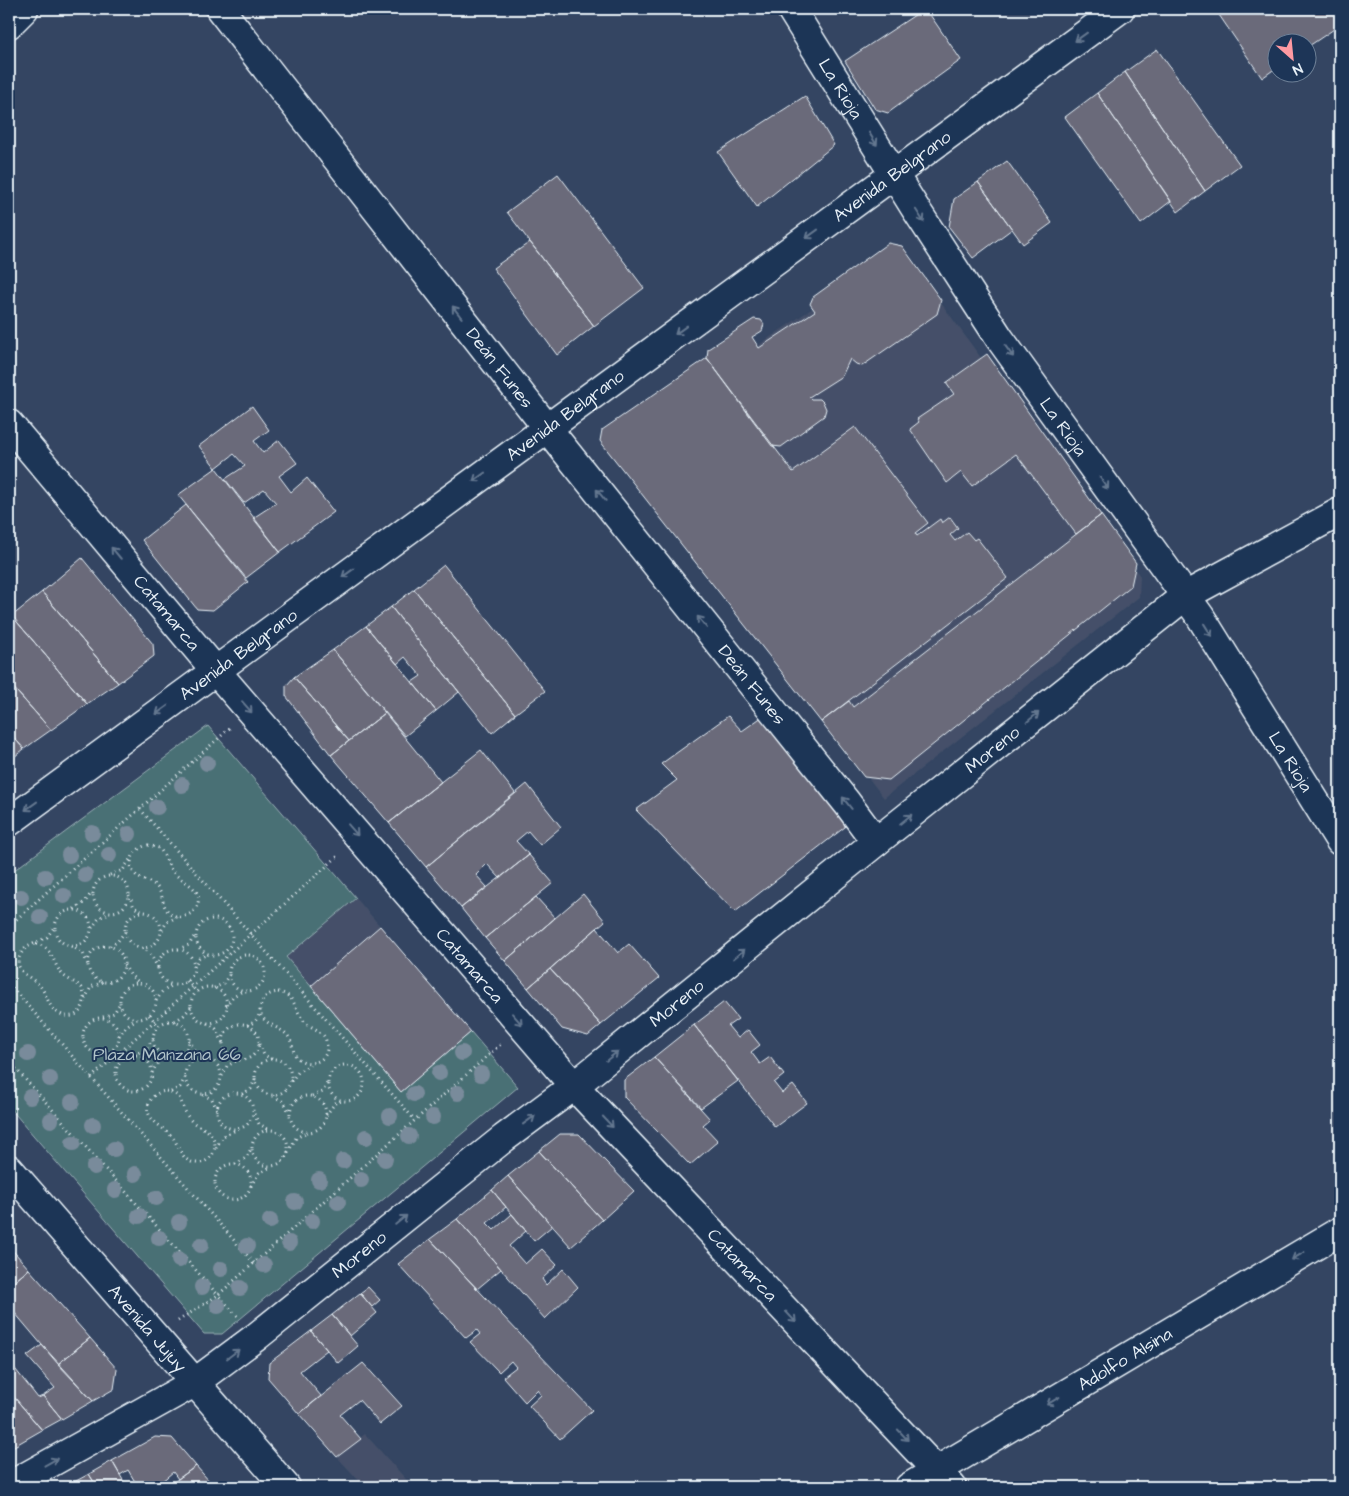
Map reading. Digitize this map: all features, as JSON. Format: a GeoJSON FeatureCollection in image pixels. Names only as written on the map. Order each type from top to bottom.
{"type":"FeatureCollection","features":[{"type":"Feature","properties":{"kind":"street"},"geometry":{"type":"LineString","coordinates":[[9,24],[24,9]]}},
{"type":"Feature","properties":{"kind":"street","name":"Deán Funes"},"geometry":{"type":"LineString","coordinates":[[220,9],[547,428],[848,803],[876,842]]}},
{"type":"Feature","properties":{"kind":"street","name":"La Rioja"},"geometry":{"type":"LineString","coordinates":[[791,9],[1000,339],[1200,616],[1340,840]]}},
{"type":"Feature","properties":{"kind":"street","name":"Avenida Belgrano"},"geometry":{"type":"LineString","coordinates":[[9,822],[1120,9]]}},
{"type":"Feature","properties":{"kind":"street","name":"Catamarca"},"geometry":{"type":"LineString","coordinates":[[9,424],[215,670],[574,1086],[944,1479]]}},
{"type":"Feature","properties":{"kind":"street","name":"Moreno"},"geometry":{"type":"LineString","coordinates":[[9,1486],[194,1383],[264,1330],[504,1138],[574,1086],[876,842],[1186,596],[1340,512]]}},
{"type":"Feature","properties":{"kind":"street","name":"Avenida Jujuy"},"geometry":{"type":"LineString","coordinates":[[9,1169],[286,1487]]}},
{"type":"Feature","properties":{"kind":"street","name":"Adolfo Alsina"},"geometry":{"type":"LineString","coordinates":[[909,1487],[944,1479],[1340,1231]]}},
{"type":"Feature","properties":{"kind":"path"},"geometry":{"type":"LineString","coordinates":[[9,926],[250,710]]}},
{"type":"Feature","properties":{"kind":"path"},"geometry":{"type":"LineString","coordinates":[[140,809],[415,1120]]}},
{"type":"Feature","properties":{"kind":"path"},"geometry":{"type":"LineString","coordinates":[[91,1078],[359,837]]}},
{"type":"Feature","properties":{"kind":"path"},"geometry":{"type":"LineString","coordinates":[[124,965],[123,970],[115,980],[91,987],[81,1010],[71,1016],[59,1014],[54,1010],[40,986],[23,974],[20,969],[19,957],[21,952],[30,945],[47,937],[63,914],[86,902],[100,880],[123,870],[138,848],[148,845],[160,848],[176,876],[195,889],[198,900],[194,911],[189,915],[167,922],[157,942],[152,946],[141,948]]}},
{"type":"Feature","properties":{"kind":"path"},"geometry":{"type":"LineString","coordinates":[[134,853],[131,858],[132,870],[140,879],[154,885],[162,896],[167,911],[178,917]]}},
{"type":"Feature","properties":{"kind":"path"},"geometry":{"type":"LineString","coordinates":[[105,877],[116,877],[121,880],[125,884],[134,907],[154,916],[160,925],[161,931]]}},
{"type":"Feature","properties":{"kind":"path"},"geometry":{"type":"LineString","coordinates":[[94,889],[93,895],[98,906],[102,910],[112,912]]}},
{"type":"Feature","properties":{"kind":"path"},"geometry":{"type":"LineString","coordinates":[[71,946],[82,944],[87,940],[91,929],[99,918],[120,909],[128,900],[129,895]]}},
{"type":"Feature","properties":{"kind":"path"},"geometry":{"type":"LineString","coordinates":[[70,911],[79,911],[84,914],[88,918],[91,929]]}},
{"type":"Feature","properties":{"kind":"path"},"geometry":{"type":"LineString","coordinates":[[88,966],[91,954],[95,950],[109,947],[117,942],[126,932],[129,920],[138,913],[143,912]]}},
{"type":"Feature","properties":{"kind":"path"},"geometry":{"type":"LineString","coordinates":[[158,968],[161,957],[165,953],[189,945],[199,926],[208,920],[214,919],[224,922],[228,926],[231,937],[226,949],[217,954],[209,954],[199,958],[193,968]]}},
{"type":"Feature","properties":{"kind":"path"},"geometry":{"type":"LineString","coordinates":[[56,924],[57,935],[60,940],[83,954],[93,976],[104,982]]}},
{"type":"Feature","properties":{"kind":"path"},"geometry":{"type":"LineString","coordinates":[[126,932],[130,942],[151,954],[163,979],[173,985]]}},
{"type":"Feature","properties":{"kind":"path"},"geometry":{"type":"LineString","coordinates":[[196,932],[200,949],[209,954]]}},
{"type":"Feature","properties":{"kind":"path"},"geometry":{"type":"LineString","coordinates":[[30,945],[42,945],[51,952],[54,963],[59,970],[65,977],[82,988],[85,999]]}},
{"type":"Feature","properties":{"kind":"path"},"geometry":{"type":"LineString","coordinates":[[109,947],[121,954],[124,965],[131,976],[153,991],[156,1002]]}},
{"type":"Feature","properties":{"kind":"path"},"geometry":{"type":"LineString","coordinates":[[120,1002],[125,1013],[130,1017],[141,1019],[149,1015],[162,992],[173,985],[187,981],[192,973],[193,962],[186,953],[175,949]]}},
{"type":"Feature","properties":{"kind":"path"},"geometry":{"type":"LineString","coordinates":[[226,949],[236,960]]}},
{"type":"Feature","properties":{"kind":"path"},"geometry":{"type":"LineString","coordinates":[[174,1022],[184,1016],[197,992],[203,988],[214,988],[223,984],[229,975],[232,964],[236,960],[246,956],[252,957],[257,959],[264,969],[263,980],[260,985],[250,991],[238,990],[229,975]]}},
{"type":"Feature","properties":{"kind":"path"},"geometry":{"type":"LineString","coordinates":[[187,981],[197,992]]}},
{"type":"Feature","properties":{"kind":"path"},"geometry":{"type":"LineString","coordinates":[[9,984],[254,1263]]}},
{"type":"Feature","properties":{"kind":"path"},"geometry":{"type":"LineString","coordinates":[[101,1018],[112,1022],[119,1036],[118,1042],[112,1049],[104,1053],[98,1053],[88,1048],[84,1043],[83,1037],[86,1026],[95,1019],[111,1015],[127,987],[132,984],[141,984]]}},
{"type":"Feature","properties":{"kind":"path"},"geometry":{"type":"LineString","coordinates":[[206,1022],[218,1020],[226,1011],[224,995],[214,988]]}},
{"type":"Feature","properties":{"kind":"path"},"geometry":{"type":"LineString","coordinates":[[226,1006],[232,996],[244,991]]}},
{"type":"Feature","properties":{"kind":"path"},"geometry":{"type":"LineString","coordinates":[[223,1043],[226,1032],[230,1028],[235,1025],[253,1023],[258,1018],[260,1011],[264,1000],[273,993],[284,993],[293,999],[301,1017],[320,1032],[327,1041],[326,1052],[319,1062],[307,1064],[297,1058],[289,1037],[284,1032],[265,1022],[260,1011]]}},
{"type":"Feature","properties":{"kind":"path"},"geometry":{"type":"LineString","coordinates":[[191,1006],[195,1017],[216,1029],[228,1054],[238,1060]]}},
{"type":"Feature","properties":{"kind":"path"},"geometry":{"type":"LineString","coordinates":[[149,1015],[159,1026]]}},
{"type":"Feature","properties":{"kind":"path"},"geometry":{"type":"LineString","coordinates":[[119,1036],[126,1026],[138,1018]]}},
{"type":"Feature","properties":{"kind":"path"},"geometry":{"type":"LineString","coordinates":[[169,1057],[158,1051],[154,1038],[156,1029],[159,1026],[166,1022],[174,1022],[186,1029],[189,1040],[196,1051],[218,1066],[221,1077]]}},
{"type":"Feature","properties":{"kind":"path"},"geometry":{"type":"LineString","coordinates":[[247,1025],[256,1032],[262,1052],[272,1060]]}},
{"type":"Feature","properties":{"kind":"path"},"geometry":{"type":"LineString","coordinates":[[154,1337],[218,1294],[522,1026]]}},
{"type":"Feature","properties":{"kind":"path"},"geometry":{"type":"LineString","coordinates":[[154,1038],[147,1048],[122,1060],[116,1074],[121,1085],[131,1090],[143,1088],[151,1079],[158,1062],[180,1054],[188,1045],[189,1040]]}},
{"type":"Feature","properties":{"kind":"path"},"geometry":{"type":"LineString","coordinates":[[201,1094],[212,1091],[217,1087],[227,1066],[238,1060],[250,1057],[255,1053],[259,1042]]}},
{"type":"Feature","properties":{"kind":"path"},"geometry":{"type":"LineString","coordinates":[[112,1049],[122,1060]]}},
{"type":"Feature","properties":{"kind":"path"},"geometry":{"type":"LineString","coordinates":[[134,1055],[145,1058],[149,1063],[152,1073]]}},
{"type":"Feature","properties":{"kind":"path"},"geometry":{"type":"LineString","coordinates":[[206,1058],[192,1062],[180,1087],[172,1092],[160,1092],[151,1099],[148,1110],[153,1121],[170,1134],[184,1157],[194,1163],[206,1161],[214,1152],[223,1136],[249,1123],[253,1112]]}},
{"type":"Feature","properties":{"kind":"path"},"geometry":{"type":"LineString","coordinates":[[9,1060],[218,1294]]}},
{"type":"Feature","properties":{"kind":"path"},"geometry":{"type":"LineString","coordinates":[[241,1094],[251,1089],[258,1067],[267,1060],[278,1060],[288,1067],[290,1084]]}},
{"type":"Feature","properties":{"kind":"path"},"geometry":{"type":"LineString","coordinates":[[270,1095],[282,1093],[299,1071],[313,1063]]}},
{"type":"Feature","properties":{"kind":"path"},"geometry":{"type":"LineString","coordinates":[[270,1130],[259,1134],[246,1158],[222,1168],[216,1177],[217,1189],[220,1194],[230,1199],[237,1199],[247,1193],[259,1173],[279,1164],[296,1138],[321,1125],[335,1103],[354,1098],[359,1094],[363,1083],[360,1072],[356,1068],[346,1065],[335,1069],[328,1078],[323,1092],[297,1100],[293,1104],[290,1115]]}},
{"type":"Feature","properties":{"kind":"path"},"geometry":{"type":"LineString","coordinates":[[186,1077],[190,1088],[212,1100],[222,1124],[239,1129]]}},
{"type":"Feature","properties":{"kind":"path"},"geometry":{"type":"LineString","coordinates":[[328,1078],[332,1095],[343,1100]]}},
{"type":"Feature","properties":{"kind":"path"},"geometry":{"type":"LineString","coordinates":[[255,1079],[259,1089],[284,1102],[295,1126],[300,1130],[308,1132]]}},
{"type":"Feature","properties":{"kind":"path"},"geometry":{"type":"LineString","coordinates":[[172,1092],[180,1099],[184,1110],[194,1124],[212,1135],[215,1146],[214,1152]]}},
{"type":"Feature","properties":{"kind":"path"},"geometry":{"type":"LineString","coordinates":[[218,1111],[224,1097],[235,1093],[241,1094],[250,1101],[259,1124],[276,1131],[285,1138],[288,1149],[287,1154]]}},
{"type":"Feature","properties":{"kind":"path"},"geometry":{"type":"LineString","coordinates":[[311,1097],[322,1104],[326,1115]]}},
{"type":"Feature","properties":{"kind":"path"},"geometry":{"type":"LineString","coordinates":[[253,1144],[252,1150],[257,1160],[262,1164],[274,1165]]}},
{"type":"Feature","properties":{"kind":"path"},"geometry":{"type":"LineString","coordinates":[[233,1164],[239,1165],[248,1172],[251,1182],[250,1188]]}},
{"type":"Feature","properties":{"kind":"shaded area"},"geometry":{"type":"Polygon","coordinates":[[[901,248],[1140,576],[1139,597],[884,798],[614,452],[619,440],[901,248]]]}},
{"type":"Feature","properties":{"kind":"shaded area"},"geometry":{"type":"Polygon","coordinates":[[[356,898],[471,1032],[401,1092],[286,957],[356,898]]]}},
{"type":"Feature","properties":{"kind":"shaded area"},"geometry":{"type":"Polygon","coordinates":[[[365,1434],[413,1487],[365,1487],[337,1457],[365,1434]]]}},
{"type":"Feature","properties":{"kind":"green space","name":"Plaza Manzana 66"},"geometry":{"type":"Polygon","coordinates":[[[208,726],[356,898],[286,957],[401,1092],[471,1032],[518,1087],[222,1334],[204,1334],[9,1107],[9,874],[208,726]]]}},
{"type":"Feature","properties":{"kind":"building"},"geometry":{"type":"Polygon","coordinates":[[[926,9],[961,60],[888,113],[875,109],[845,61],[926,9]]]}},
{"type":"Feature","properties":{"kind":"building"},"geometry":{"type":"Polygon","coordinates":[[[1215,9],[1340,9],[1340,25],[1316,41],[1316,32],[1266,32],[1266,75],[1262,78],[1215,9]]]}},
{"type":"Feature","properties":{"kind":"building"},"geometry":{"type":"Polygon","coordinates":[[[1157,49],[1240,165],[1205,191],[1125,72],[1157,49]]]}},
{"type":"Feature","properties":{"kind":"building"},"geometry":{"type":"Polygon","coordinates":[[[1125,72],[1205,191],[1178,212],[1097,93],[1125,72]]]}},
{"type":"Feature","properties":{"kind":"building"},"geometry":{"type":"Polygon","coordinates":[[[1097,93],[1171,201],[1141,224],[1065,117],[1097,93]]]}},
{"type":"Feature","properties":{"kind":"building"},"geometry":{"type":"Polygon","coordinates":[[[805,96],[834,145],[757,207],[718,152],[805,96]]]}},
{"type":"Feature","properties":{"kind":"building"},"geometry":{"type":"Polygon","coordinates":[[[1007,161],[1052,223],[1023,244],[978,182],[1007,161]]]}},
{"type":"Feature","properties":{"kind":"building"},"geometry":{"type":"Polygon","coordinates":[[[558,174],[644,288],[594,326],[507,212],[558,174]]]}},
{"type":"Feature","properties":{"kind":"building"},"geometry":{"type":"Polygon","coordinates":[[[978,182],[1012,229],[973,258],[949,227],[954,199],[978,182]]]}},
{"type":"Feature","properties":{"kind":"building"},"geometry":{"type":"Polygon","coordinates":[[[530,242],[594,326],[557,355],[493,268],[530,242]]]}},
{"type":"Feature","properties":{"kind":"building"},"geometry":{"type":"Polygon","coordinates":[[[888,243],[902,246],[941,300],[937,314],[862,366],[850,359],[842,376],[809,397],[811,399],[820,399],[823,402],[826,409],[824,416],[781,447],[772,446],[707,358],[708,349],[754,319],[761,320],[764,324],[762,331],[752,337],[759,348],[815,311],[810,304],[813,297],[888,243]]]}},
{"type":"Feature","properties":{"kind":"building"},"geometry":{"type":"Polygon","coordinates":[[[987,354],[1101,515],[1076,534],[1016,454],[972,486],[961,472],[947,483],[910,429],[919,422],[917,419],[954,394],[946,383],[987,354]]]}},
{"type":"Feature","properties":{"kind":"building"},"geometry":{"type":"Polygon","coordinates":[[[707,358],[793,472],[855,427],[928,523],[915,533],[917,536],[940,519],[942,523],[950,517],[958,528],[950,535],[955,541],[967,532],[974,540],[977,538],[1008,578],[821,722],[600,441],[602,430],[707,358]]]}},
{"type":"Feature","properties":{"kind":"building"},"geometry":{"type":"Polygon","coordinates":[[[252,406],[269,430],[254,441],[263,453],[279,440],[297,463],[279,476],[291,492],[307,478],[334,512],[280,552],[253,518],[276,503],[264,489],[244,503],[225,479],[245,466],[234,454],[216,468],[199,446],[252,406]]]}},
{"type":"Feature","properties":{"kind":"building"},"geometry":{"type":"Polygon","coordinates":[[[216,468],[280,552],[246,578],[178,495],[216,468]]]}},
{"type":"Feature","properties":{"kind":"building"},"geometry":{"type":"Polygon","coordinates":[[[186,505],[248,582],[213,610],[197,609],[142,540],[186,505]]]}},
{"type":"Feature","properties":{"kind":"building"},"geometry":{"type":"Polygon","coordinates":[[[1101,515],[1136,563],[1131,586],[889,780],[864,777],[821,722],[849,701],[853,707],[1101,515]]]}},
{"type":"Feature","properties":{"kind":"building"},"geometry":{"type":"Polygon","coordinates":[[[82,558],[153,644],[154,656],[118,683],[42,592],[82,558]]]}},
{"type":"Feature","properties":{"kind":"building"},"geometry":{"type":"Polygon","coordinates":[[[444,565],[545,691],[515,714],[414,589],[444,565]]]}},
{"type":"Feature","properties":{"kind":"building"},"geometry":{"type":"Polygon","coordinates":[[[414,589],[515,714],[492,733],[391,607],[414,589]]]}},
{"type":"Feature","properties":{"kind":"building"},"geometry":{"type":"Polygon","coordinates":[[[42,592],[118,683],[87,704],[12,616],[42,592]]]}},
{"type":"Feature","properties":{"kind":"building"},"geometry":{"type":"Polygon","coordinates":[[[391,607],[459,692],[436,711],[412,682],[421,676],[405,657],[397,664],[366,626],[391,607]]]}},
{"type":"Feature","properties":{"kind":"building"},"geometry":{"type":"Polygon","coordinates":[[[12,616],[87,704],[51,730],[9,683],[9,618],[12,616]]]}},
{"type":"Feature","properties":{"kind":"building"},"geometry":{"type":"Polygon","coordinates":[[[366,626],[436,711],[405,736],[333,650],[366,626]]]}},
{"type":"Feature","properties":{"kind":"building"},"geometry":{"type":"Polygon","coordinates":[[[333,650],[385,713],[349,741],[294,677],[333,650]]]}},
{"type":"Feature","properties":{"kind":"building"},"geometry":{"type":"Polygon","coordinates":[[[294,677],[349,741],[331,755],[286,696],[286,686],[294,677]]]}},
{"type":"Feature","properties":{"kind":"building"},"geometry":{"type":"Polygon","coordinates":[[[9,683],[51,730],[24,749],[9,732],[9,683]]]}},
{"type":"Feature","properties":{"kind":"building"},"geometry":{"type":"Polygon","coordinates":[[[385,713],[441,782],[389,823],[331,755],[385,713]]]}},
{"type":"Feature","properties":{"kind":"building"},"geometry":{"type":"Polygon","coordinates":[[[766,714],[845,812],[845,827],[735,912],[636,810],[677,780],[661,764],[728,716],[742,731],[766,714]]]}},
{"type":"Feature","properties":{"kind":"building"},"geometry":{"type":"Polygon","coordinates":[[[9,732],[24,749],[9,761],[9,732]]]}},
{"type":"Feature","properties":{"kind":"building"},"geometry":{"type":"Polygon","coordinates":[[[481,750],[515,793],[426,867],[389,823],[481,750]]]}},
{"type":"Feature","properties":{"kind":"building"},"geometry":{"type":"Polygon","coordinates":[[[527,784],[561,827],[540,845],[528,831],[516,841],[529,855],[500,878],[487,864],[476,875],[487,887],[461,908],[426,867],[527,784]]]}},
{"type":"Feature","properties":{"kind":"building"},"geometry":{"type":"Polygon","coordinates":[[[529,855],[553,883],[485,938],[461,908],[529,855]]]}},
{"type":"Feature","properties":{"kind":"building"},"geometry":{"type":"Polygon","coordinates":[[[583,894],[605,921],[528,988],[505,961],[583,894]]]}},
{"type":"Feature","properties":{"kind":"building"},"geometry":{"type":"Polygon","coordinates":[[[536,897],[555,918],[505,961],[485,938],[536,897]]]}},
{"type":"Feature","properties":{"kind":"building"},"geometry":{"type":"Polygon","coordinates":[[[380,926],[471,1032],[401,1092],[311,986],[380,926]]]}},
{"type":"Feature","properties":{"kind":"building"},"geometry":{"type":"Polygon","coordinates":[[[597,928],[618,953],[629,944],[659,978],[601,1025],[550,969],[597,928]]]}},
{"type":"Feature","properties":{"kind":"building"},"geometry":{"type":"Polygon","coordinates":[[[550,969],[601,1025],[588,1036],[562,1029],[528,988],[550,969]]]}},
{"type":"Feature","properties":{"kind":"building"},"geometry":{"type":"Polygon","coordinates":[[[724,1002],[738,1019],[728,1026],[738,1038],[748,1030],[760,1045],[751,1052],[760,1064],[770,1057],[784,1075],[774,1083],[782,1093],[793,1085],[807,1103],[775,1127],[694,1025],[724,1002]]]}},
{"type":"Feature","properties":{"kind":"building"},"geometry":{"type":"Polygon","coordinates":[[[694,1025],[738,1081],[701,1108],[654,1057],[694,1025]]]}},
{"type":"Feature","properties":{"kind":"building"},"geometry":{"type":"Polygon","coordinates":[[[654,1057],[710,1119],[703,1125],[718,1141],[690,1165],[624,1097],[624,1080],[654,1057]]]}},
{"type":"Feature","properties":{"kind":"building"},"geometry":{"type":"Polygon","coordinates":[[[560,1134],[579,1134],[634,1191],[602,1220],[539,1151],[560,1134]]]}},
{"type":"Feature","properties":{"kind":"building"},"geometry":{"type":"Polygon","coordinates":[[[539,1151],[602,1220],[571,1247],[508,1176],[539,1151]]]}},
{"type":"Feature","properties":{"kind":"building"},"geometry":{"type":"Polygon","coordinates":[[[508,1176],[552,1226],[534,1241],[492,1190],[508,1176]]]}},
{"type":"Feature","properties":{"kind":"building"},"geometry":{"type":"Polygon","coordinates":[[[492,1190],[506,1207],[487,1223],[494,1230],[512,1214],[526,1231],[509,1246],[525,1264],[542,1249],[557,1265],[542,1279],[546,1285],[563,1269],[578,1287],[545,1319],[457,1219],[492,1190]]]}},
{"type":"Feature","properties":{"kind":"building"},"geometry":{"type":"Polygon","coordinates":[[[457,1219],[501,1269],[477,1289],[430,1239],[457,1219]]]}},
{"type":"Feature","properties":{"kind":"building"},"geometry":{"type":"Polygon","coordinates":[[[430,1239],[592,1410],[560,1439],[529,1406],[541,1395],[537,1390],[525,1402],[503,1377],[516,1367],[511,1361],[499,1372],[470,1342],[480,1334],[477,1330],[466,1338],[398,1264],[430,1239]]]}},
{"type":"Feature","properties":{"kind":"building"},"geometry":{"type":"Polygon","coordinates":[[[9,1246],[29,1269],[9,1286],[9,1246]]]}},
{"type":"Feature","properties":{"kind":"building"},"geometry":{"type":"Polygon","coordinates":[[[29,1269],[90,1338],[58,1364],[9,1306],[9,1286],[29,1269]]]}},
{"type":"Feature","properties":{"kind":"building"},"geometry":{"type":"Polygon","coordinates":[[[368,1287],[380,1300],[372,1307],[360,1293],[368,1287]]]}},
{"type":"Feature","properties":{"kind":"building"},"geometry":{"type":"Polygon","coordinates":[[[360,1293],[377,1313],[350,1336],[332,1315],[360,1293]]]}},
{"type":"Feature","properties":{"kind":"building"},"geometry":{"type":"Polygon","coordinates":[[[332,1315],[358,1346],[338,1363],[311,1331],[332,1315]]]}},
{"type":"Feature","properties":{"kind":"building"},"geometry":{"type":"Polygon","coordinates":[[[311,1331],[327,1350],[300,1371],[321,1396],[299,1414],[268,1378],[269,1363],[311,1331]]]}},
{"type":"Feature","properties":{"kind":"building"},"geometry":{"type":"Polygon","coordinates":[[[90,1338],[117,1369],[114,1389],[93,1401],[58,1364],[90,1338]]]}},
{"type":"Feature","properties":{"kind":"building"},"geometry":{"type":"Polygon","coordinates":[[[42,1345],[93,1401],[62,1419],[43,1396],[55,1388],[27,1356],[42,1345]]]}},
{"type":"Feature","properties":{"kind":"building"},"geometry":{"type":"Polygon","coordinates":[[[363,1363],[402,1406],[380,1424],[359,1400],[340,1415],[361,1439],[337,1457],[299,1414],[363,1363]]]}},
{"type":"Feature","properties":{"kind":"building"},"geometry":{"type":"Polygon","coordinates":[[[12,1365],[38,1398],[43,1396],[62,1419],[42,1430],[9,1391],[9,1367],[12,1365]]]}},
{"type":"Feature","properties":{"kind":"building"},"geometry":{"type":"Polygon","coordinates":[[[9,1391],[42,1430],[9,1449],[9,1391]]]}},
{"type":"Feature","properties":{"kind":"building"},"geometry":{"type":"Polygon","coordinates":[[[155,1437],[172,1438],[196,1466],[178,1479],[173,1472],[161,1482],[164,1487],[133,1487],[137,1485],[128,1470],[120,1475],[112,1461],[155,1437]]]}},
{"type":"Feature","properties":{"kind":"building"},"geometry":{"type":"Polygon","coordinates":[[[112,1461],[127,1487],[97,1487],[89,1474],[112,1461]]]}},
{"type":"Feature","properties":{"kind":"building"},"geometry":{"type":"Polygon","coordinates":[[[196,1466],[210,1482],[202,1487],[167,1487],[196,1466]]]}},
{"type":"Feature","properties":{"kind":"building"},"geometry":{"type":"Polygon","coordinates":[[[89,1474],[97,1487],[65,1487],[89,1474]]]}}]}
